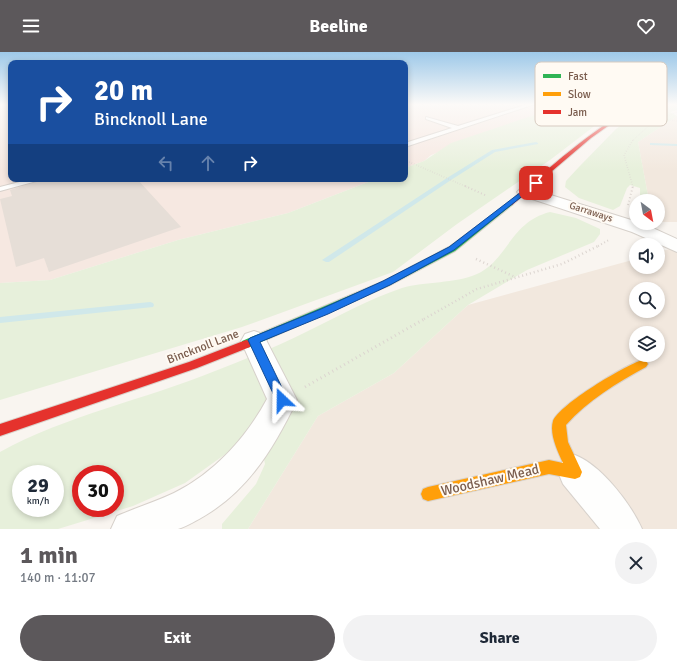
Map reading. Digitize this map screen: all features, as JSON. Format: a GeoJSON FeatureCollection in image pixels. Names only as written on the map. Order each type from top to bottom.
{"type":"FeatureCollection","features":[{"type":"Feature","properties":{"kind":"street","name":"Bincknoll Lane"},"geometry":{"type":"LineString","coordinates":[[0,430],[193,365],[380,286],[452,249],[525,192],[603,126]]}},
{"type":"Feature","properties":{"kind":"street","name":"Garraways"},"geometry":{"type":"LineString","coordinates":[[525,192],[624,223],[676,244]]}},
{"type":"Feature","properties":{"kind":"street"},"geometry":{"type":"LineString","coordinates":[[130,529],[187,505],[223,482],[245,458],[271,424],[282,400],[254,340]]}},
{"type":"Feature","properties":{"kind":"street"},"geometry":{"type":"LineString","coordinates":[[623,529],[602,501],[575,472],[561,443],[559,423],[570,410],[621,375],[642,364]]}},
{"type":"Feature","properties":{"kind":"street","name":"Woodshaw Mead"},"geometry":{"type":"LineString","coordinates":[[428,494],[548,467],[575,472]]}},
{"type":"Feature","properties":{"kind":"lane"},"geometry":{"type":"LineString","coordinates":[[452,126],[457,128]]}},
{"type":"Feature","properties":{"kind":"lane"},"geometry":{"type":"LineString","coordinates":[[408,144],[463,126]]}},
{"type":"Feature","properties":{"kind":"lane"},"geometry":{"type":"LineString","coordinates":[[0,188],[27,182]]}},
{"type":"Feature","properties":{"kind":"path"},"geometry":{"type":"LineString","coordinates":[[282,400],[477,289],[562,264],[609,240],[624,223],[634,186],[624,155],[629,143],[649,126]]}},
{"type":"Feature","properties":{"kind":"path"},"geometry":{"type":"LineString","coordinates":[[408,161],[470,188],[506,207]]}},
{"type":"Feature","properties":{"kind":"path"},"geometry":{"type":"LineString","coordinates":[[452,249],[515,277]]}},
{"type":"Feature","properties":{"kind":"shaded area"},"geometry":{"type":"Polygon","coordinates":[[[0,126],[8,126],[8,182],[368,182],[288,213],[178,240],[50,280],[0,283],[0,126]]]}},
{"type":"Feature","properties":{"kind":"shaded area"},"geometry":{"type":"Polygon","coordinates":[[[408,126],[506,126],[431,155],[424,161],[408,167],[408,126]]]}},
{"type":"Feature","properties":{"kind":"shaded area"},"geometry":{"type":"Polygon","coordinates":[[[662,126],[677,126],[677,222],[665,222],[665,194],[648,194],[638,142],[662,126]]]}},
{"type":"Feature","properties":{"kind":"shaded area"},"geometry":{"type":"Polygon","coordinates":[[[674,248],[677,251],[677,529],[248,529],[318,416],[394,373],[468,305],[629,261],[629,274],[665,274],[665,250],[674,248]]]}},
{"type":"Feature","properties":{"kind":"green space"},"geometry":{"type":"Polygon","coordinates":[[[501,126],[594,126],[550,160],[457,224],[393,272],[242,327],[0,400],[0,283],[50,280],[178,240],[288,213],[368,182],[408,182],[408,167],[424,161],[451,143],[501,126]]]}},
{"type":"Feature","properties":{"kind":"green space"},"geometry":{"type":"Polygon","coordinates":[[[620,126],[662,126],[638,142],[648,194],[640,194],[640,188],[630,185],[627,188],[620,206],[613,210],[579,198],[565,187],[566,181],[620,126]]]}},
{"type":"Feature","properties":{"kind":"green space"},"geometry":{"type":"Polygon","coordinates":[[[550,212],[576,218],[600,229],[600,234],[594,242],[527,270],[468,305],[394,373],[318,416],[248,529],[222,529],[222,524],[256,484],[265,464],[263,454],[234,448],[185,483],[124,509],[124,465],[72,465],[72,517],[97,517],[58,529],[0,529],[0,452],[52,428],[188,381],[250,357],[390,292],[411,286],[459,279],[477,274],[496,260],[517,232],[537,217],[550,212]]]}},
{"type":"Feature","properties":{"kind":"building"},"geometry":{"type":"Polygon","coordinates":[[[35,182],[140,182],[181,227],[49,272],[44,258],[16,267],[0,199],[12,196],[10,190],[35,182]]]}},
{"type":"Feature","properties":{"kind":"waterway"},"geometry":{"type":"LineString","coordinates":[[326,260],[494,151],[536,143]]}},
{"type":"Feature","properties":{"kind":"waterway"},"geometry":{"type":"LineString","coordinates":[[652,144],[677,145]]}},
{"type":"Feature","properties":{"kind":"waterway"},"geometry":{"type":"LineString","coordinates":[[0,320],[150,305]]}},
{"type":"Feature","properties":{"kind":"traffic: fast"},"geometry":{"type":"LineString","coordinates":[[246,344],[387,283],[452,249],[510,204]]}},
{"type":"Feature","properties":{"kind":"traffic: slow"},"geometry":{"type":"LineString","coordinates":[[428,494],[549,467],[575,472],[561,443],[559,423],[587,397],[642,364]]}},
{"type":"Feature","properties":{"kind":"traffic: jam"},"geometry":{"type":"LineString","coordinates":[[510,204],[573,150],[604,126]]}},
{"type":"Feature","properties":{"kind":"traffic: jam"},"geometry":{"type":"LineString","coordinates":[[0,430],[193,365],[246,344]]}},
{"type":"Feature","properties":{"kind":"route"},"geometry":{"type":"LineString","coordinates":[[282,400],[254,340],[325,311],[386,283],[452,249],[536,183]]}}]}
